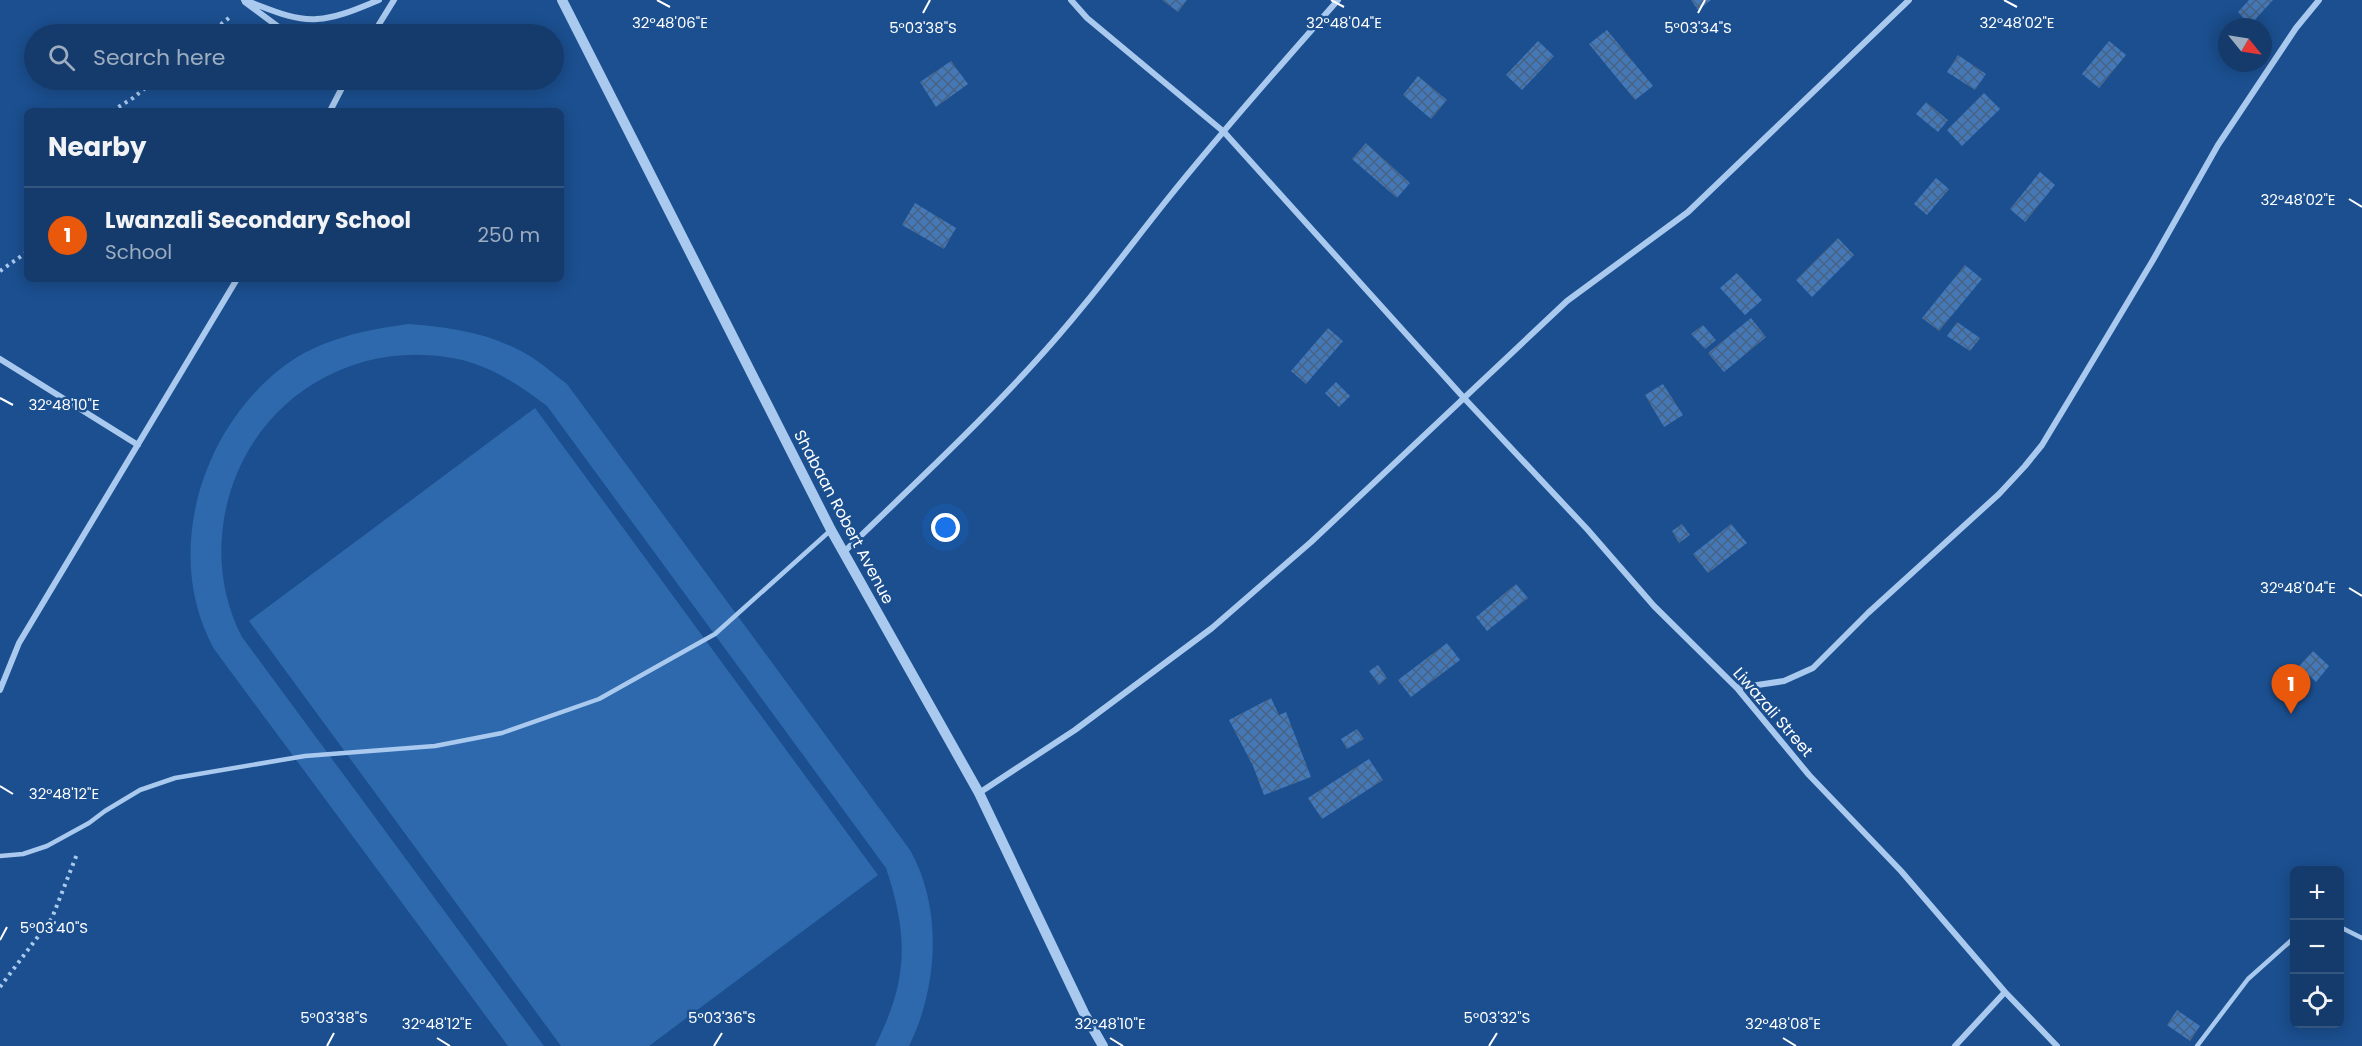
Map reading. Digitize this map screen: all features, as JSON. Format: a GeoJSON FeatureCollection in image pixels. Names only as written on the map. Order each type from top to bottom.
{"type":"FeatureCollection","features":[{"type":"Feature","properties":{"kind":"street"},"geometry":{"type":"LineString","coordinates":[[243,0],[296,17],[316,19],[342,15],[379,0]]}},
{"type":"Feature","properties":{"kind":"street"},"geometry":{"type":"LineString","coordinates":[[243,0],[275,24]]}},
{"type":"Feature","properties":{"kind":"street"},"geometry":{"type":"LineString","coordinates":[[380,24],[394,0]]}},
{"type":"Feature","properties":{"kind":"street","name":"Shabaan Robert Avenue"},"geometry":{"type":"LineString","coordinates":[[562,0],[831,530],[979,793],[1084,1013],[1103,1046]]}},
{"type":"Feature","properties":{"kind":"street","name":"Liwazali Street"},"geometry":{"type":"LineString","coordinates":[[1071,0],[1087,18],[1224,132],[1654,606],[1737,688],[1809,775],[1901,871],[2005,992],[2057,1046]]}},
{"type":"Feature","properties":{"kind":"street"},"geometry":{"type":"LineString","coordinates":[[844,552],[974,426],[1073,320],[1167,199],[1338,0]]}},
{"type":"Feature","properties":{"kind":"street"},"geometry":{"type":"LineString","coordinates":[[979,793],[1075,730],[1212,628],[1311,542],[1567,301],[1688,212],[1909,0]]}},
{"type":"Feature","properties":{"kind":"street"},"geometry":{"type":"LineString","coordinates":[[1737,688],[1784,681],[1813,668],[1868,613],[1999,494],[2025,466],[2042,445],[2077,387],[2218,145],[2296,28],[2319,0]]}},
{"type":"Feature","properties":{"kind":"street"},"geometry":{"type":"LineString","coordinates":[[332,108],[341,90]]}},
{"type":"Feature","properties":{"kind":"street"},"geometry":{"type":"LineString","coordinates":[[0,690],[19,642],[48,598],[83,533],[235,282]]}},
{"type":"Feature","properties":{"kind":"street"},"geometry":{"type":"LineString","coordinates":[[0,359],[138,445]]}},
{"type":"Feature","properties":{"kind":"street"},"geometry":{"type":"LineString","coordinates":[[1955,1046],[2005,992]]}},
{"type":"Feature","properties":{"kind":"lane"},"geometry":{"type":"LineString","coordinates":[[0,856],[23,854],[47,846],[89,824],[105,811],[140,790],[175,778],[305,756],[435,746],[502,733],[599,699],[715,634],[831,530]]}},
{"type":"Feature","properties":{"kind":"lane"},"geometry":{"type":"LineString","coordinates":[[2344,929],[2362,938]]}},
{"type":"Feature","properties":{"kind":"lane"},"geometry":{"type":"LineString","coordinates":[[2197,1046],[2248,979],[2290,942]]}},
{"type":"Feature","properties":{"kind":"path"},"geometry":{"type":"LineString","coordinates":[[117,108],[143,90]]}},
{"type":"Feature","properties":{"kind":"path"},"geometry":{"type":"LineString","coordinates":[[0,271],[24,254]]}},
{"type":"Feature","properties":{"kind":"path"},"geometry":{"type":"LineString","coordinates":[[0,987],[52,918],[89,824]]}},
{"type":"Feature","properties":{"kind":"shaded area"},"geometry":{"type":"Polygon","coordinates":[[[408,324],[441,327],[489,337],[533,358],[567,384],[910,850],[921,873],[928,897],[933,948],[926,999],[909,1046],[875,1046],[894,1000],[902,959],[899,916],[886,868],[547,406],[500,375],[474,364],[446,357],[404,355],[364,362],[327,376],[295,397],[267,424],[245,457],[230,495],[221,549],[228,601],[242,637],[544,1046],[508,1046],[214,649],[199,612],[191,574],[191,534],[198,496],[212,458],[231,423],[255,392],[284,366],[298,357],[343,337],[408,324]]]}},
{"type":"Feature","properties":{"kind":"shaded area"},"geometry":{"type":"Polygon","coordinates":[[[535,408],[878,875],[649,1046],[561,1046],[249,621],[535,408]]]}},
{"type":"Feature","properties":{"kind":"building"},"geometry":{"type":"Polygon","coordinates":[[[1162,0],[1187,0],[1178,12],[1162,0]]]}},
{"type":"Feature","properties":{"kind":"building"},"geometry":{"type":"Polygon","coordinates":[[[1691,0],[1711,0],[1698,10],[1691,0]]]}},
{"type":"Feature","properties":{"kind":"building"},"geometry":{"type":"Polygon","coordinates":[[[2249,0],[2273,0],[2256,18],[2244,18],[2238,12],[2249,0]]]}},
{"type":"Feature","properties":{"kind":"building"},"geometry":{"type":"Polygon","coordinates":[[[1607,30],[1653,86],[1635,100],[1589,44],[1607,30]]]}},
{"type":"Feature","properties":{"kind":"building"},"geometry":{"type":"Polygon","coordinates":[[[1538,41],[1554,56],[1522,90],[1506,75],[1538,41]]]}},
{"type":"Feature","properties":{"kind":"building"},"geometry":{"type":"Polygon","coordinates":[[[2109,41],[2126,55],[2099,88],[2082,74],[2109,41]]]}},
{"type":"Feature","properties":{"kind":"building"},"geometry":{"type":"Polygon","coordinates":[[[1958,55],[1986,74],[1975,90],[1947,72],[1958,55]]]}},
{"type":"Feature","properties":{"kind":"building"},"geometry":{"type":"Polygon","coordinates":[[[951,61],[968,84],[936,107],[920,82],[951,61]]]}},
{"type":"Feature","properties":{"kind":"building"},"geometry":{"type":"Polygon","coordinates":[[[1418,76],[1447,100],[1431,119],[1403,95],[1418,76]]]}},
{"type":"Feature","properties":{"kind":"building"},"geometry":{"type":"Polygon","coordinates":[[[1984,93],[2000,109],[1962,146],[1947,130],[1984,93]]]}},
{"type":"Feature","properties":{"kind":"building"},"geometry":{"type":"Polygon","coordinates":[[[1926,102],[1948,120],[1938,132],[1916,114],[1926,102]]]}},
{"type":"Feature","properties":{"kind":"building"},"geometry":{"type":"Polygon","coordinates":[[[1366,143],[1410,183],[1397,198],[1352,159],[1366,143]]]}},
{"type":"Feature","properties":{"kind":"building"},"geometry":{"type":"Polygon","coordinates":[[[2040,172],[2055,185],[2025,222],[2010,209],[2040,172]]]}},
{"type":"Feature","properties":{"kind":"building"},"geometry":{"type":"Polygon","coordinates":[[[1936,178],[1949,189],[1927,215],[1914,204],[1936,178]]]}},
{"type":"Feature","properties":{"kind":"building"},"geometry":{"type":"Polygon","coordinates":[[[915,203],[956,228],[944,249],[902,225],[915,203]]]}},
{"type":"Feature","properties":{"kind":"building"},"geometry":{"type":"Polygon","coordinates":[[[1838,238],[1854,255],[1812,297],[1796,280],[1838,238]]]}},
{"type":"Feature","properties":{"kind":"building"},"geometry":{"type":"Polygon","coordinates":[[[1965,265],[1982,279],[1939,331],[1922,318],[1965,265]]]}},
{"type":"Feature","properties":{"kind":"building"},"geometry":{"type":"Polygon","coordinates":[[[1737,273],[1762,300],[1745,315],[1720,288],[1737,273]]]}},
{"type":"Feature","properties":{"kind":"building"},"geometry":{"type":"Polygon","coordinates":[[[1751,318],[1766,337],[1724,372],[1708,353],[1751,318]]]}},
{"type":"Feature","properties":{"kind":"building"},"geometry":{"type":"Polygon","coordinates":[[[1957,322],[1980,338],[1970,351],[1947,336],[1957,322]]]}},
{"type":"Feature","properties":{"kind":"building"},"geometry":{"type":"Polygon","coordinates":[[[1703,325],[1716,340],[1705,349],[1691,334],[1703,325]]]}},
{"type":"Feature","properties":{"kind":"building"},"geometry":{"type":"Polygon","coordinates":[[[1328,328],[1343,341],[1306,384],[1291,371],[1328,328]]]}},
{"type":"Feature","properties":{"kind":"building"},"geometry":{"type":"Polygon","coordinates":[[[1336,382],[1350,396],[1339,407],[1325,393],[1336,382]]]}},
{"type":"Feature","properties":{"kind":"building"},"geometry":{"type":"Polygon","coordinates":[[[1663,384],[1683,415],[1664,427],[1645,395],[1663,384]]]}},
{"type":"Feature","properties":{"kind":"building"},"geometry":{"type":"Polygon","coordinates":[[[1682,524],[1690,535],[1679,543],[1672,531],[1682,524]]]}},
{"type":"Feature","properties":{"kind":"building"},"geometry":{"type":"Polygon","coordinates":[[[1731,524],[1747,543],[1708,573],[1693,554],[1731,524]]]}},
{"type":"Feature","properties":{"kind":"building"},"geometry":{"type":"Polygon","coordinates":[[[1516,584],[1528,598],[1487,631],[1476,617],[1516,584]]]}},
{"type":"Feature","properties":{"kind":"building"},"geometry":{"type":"Polygon","coordinates":[[[1447,643],[1460,660],[1411,697],[1398,680],[1447,643]]]}},
{"type":"Feature","properties":{"kind":"building"},"geometry":{"type":"Polygon","coordinates":[[[2313,651],[2329,666],[2316,682],[2299,666],[2313,651]]]}},
{"type":"Feature","properties":{"kind":"building"},"geometry":{"type":"Polygon","coordinates":[[[1378,665],[1387,678],[1379,685],[1369,671],[1378,665]]]}},
{"type":"Feature","properties":{"kind":"building"},"geometry":{"type":"Polygon","coordinates":[[[1271,698],[1279,715],[1286,712],[1311,777],[1264,795],[1253,766],[1229,720],[1271,698]]]}},
{"type":"Feature","properties":{"kind":"building"},"geometry":{"type":"Polygon","coordinates":[[[1357,729],[1364,739],[1347,749],[1341,739],[1357,729]]]}},
{"type":"Feature","properties":{"kind":"building"},"geometry":{"type":"Polygon","coordinates":[[[1369,759],[1383,780],[1322,819],[1308,798],[1369,759]]]}},
{"type":"Feature","properties":{"kind":"building"},"geometry":{"type":"Polygon","coordinates":[[[2177,1010],[2200,1026],[2190,1041],[2167,1025],[2177,1010]]]}},
{"type":"Feature","properties":{"kind":"place","name":"Lwanzali Secondary School"},"geometry":{"type":"Point","coordinates":[2291,714]}}]}
